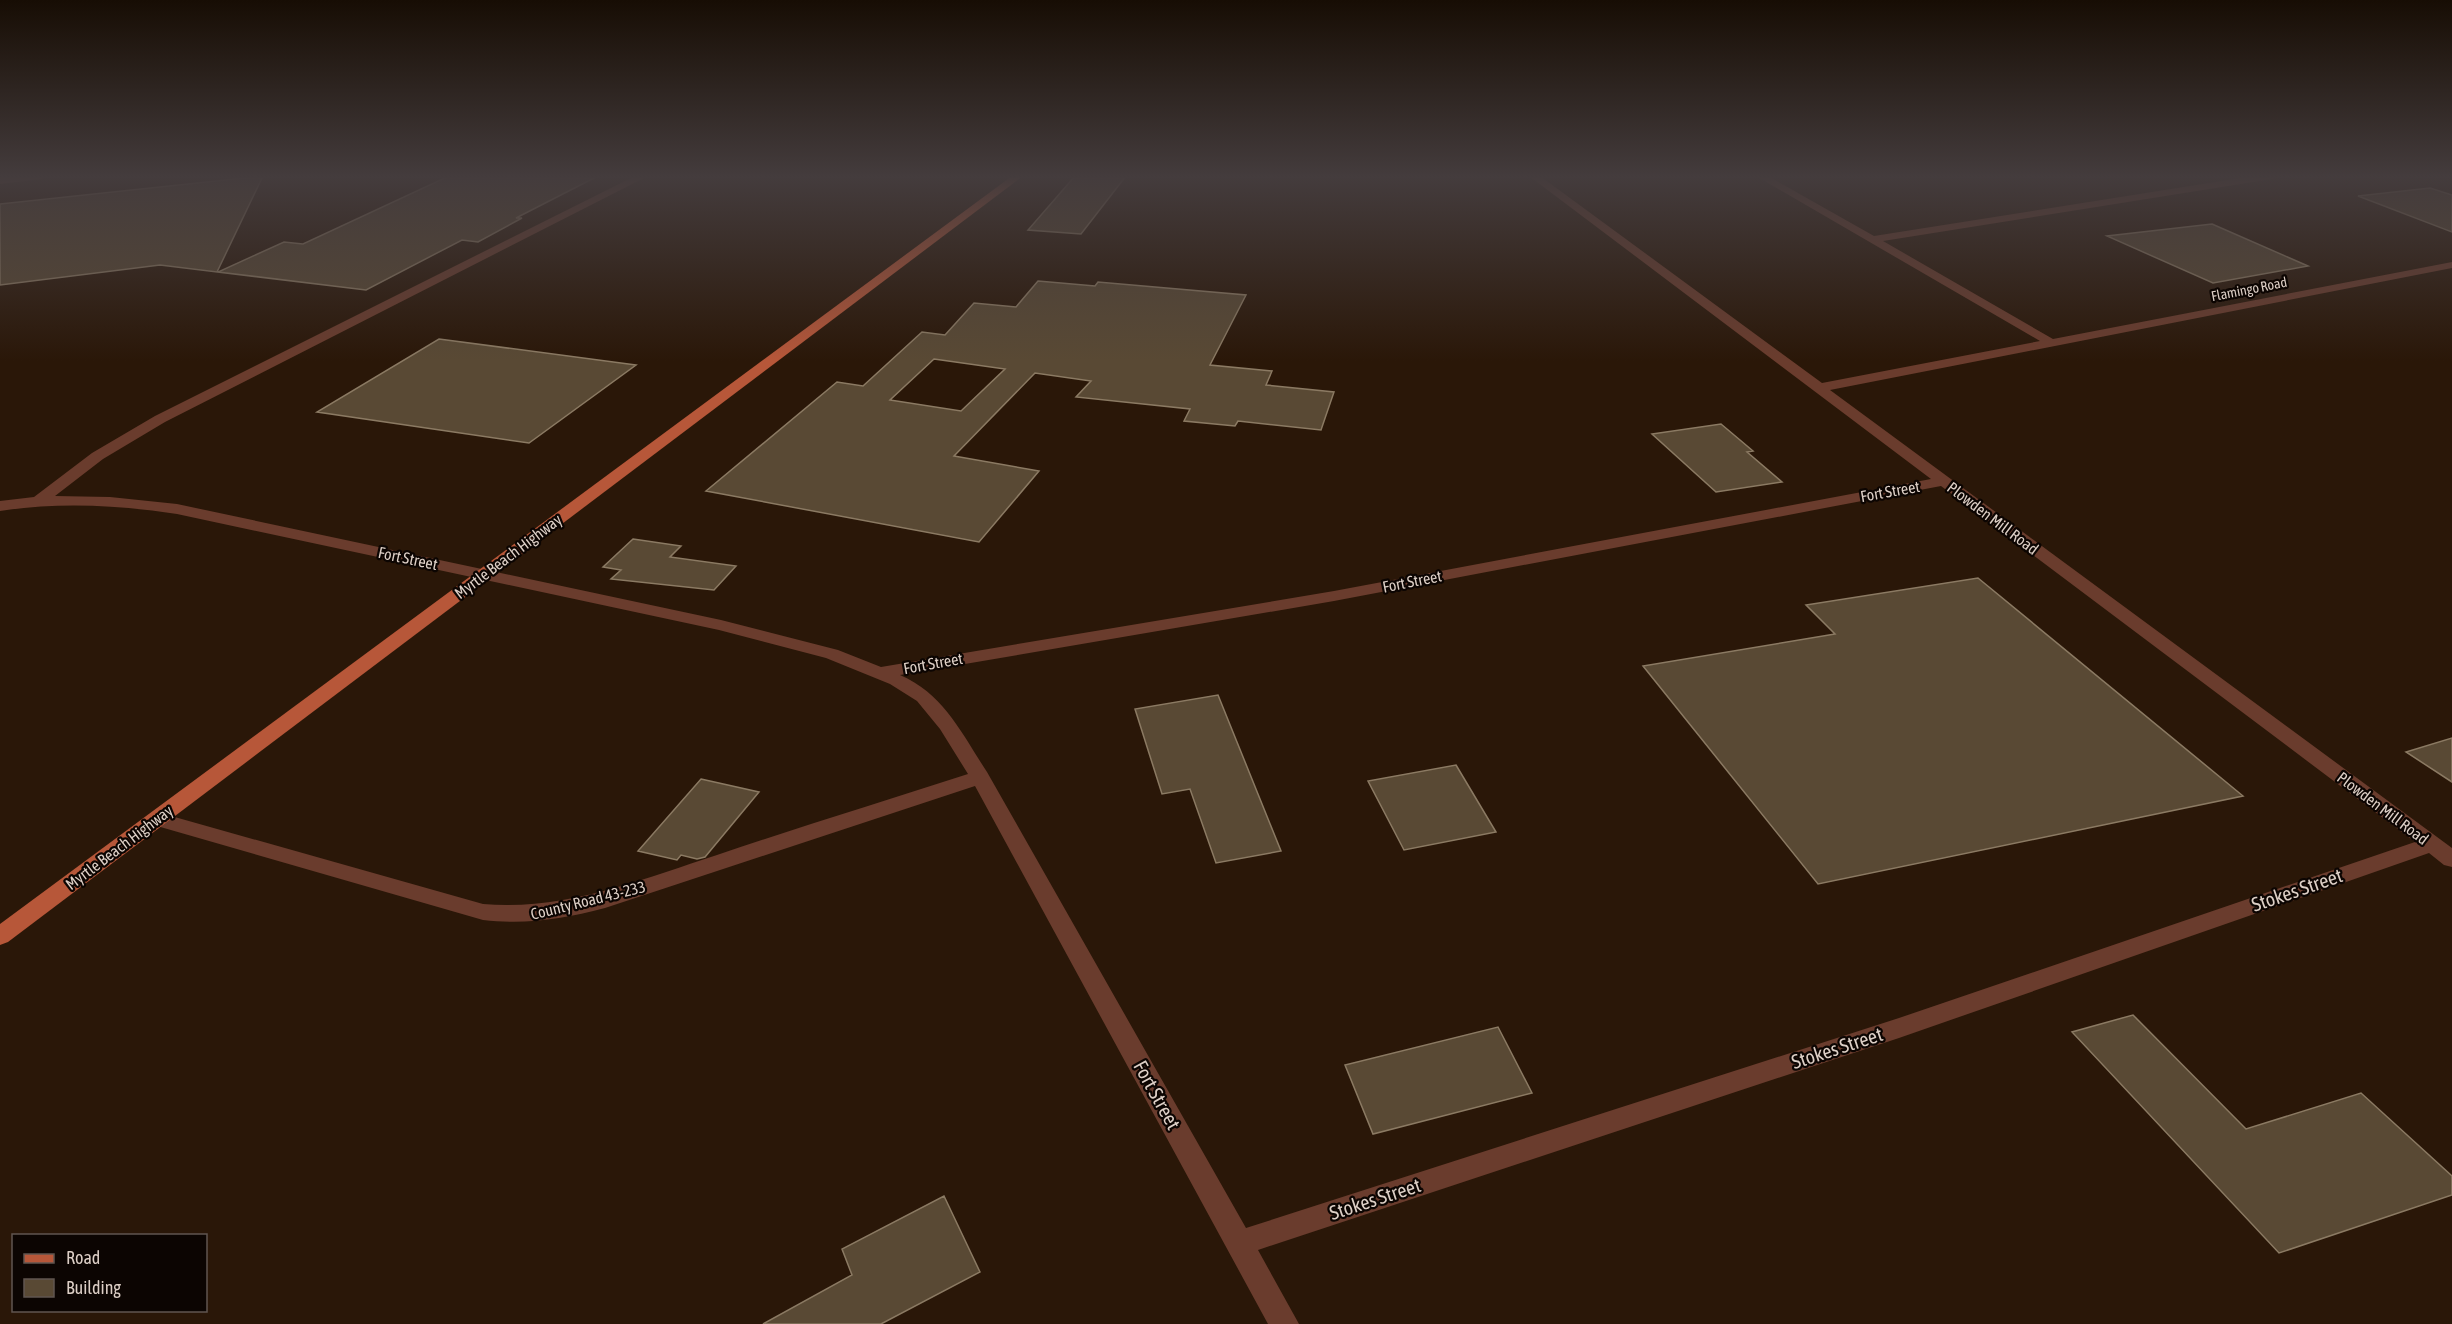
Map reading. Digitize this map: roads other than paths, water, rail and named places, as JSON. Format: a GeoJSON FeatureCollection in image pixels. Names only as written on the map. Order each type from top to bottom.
{"type":"FeatureCollection","features":[{"type":"Feature","properties":{"kind":"main road","name":"Myrtle Beach Highway"},"geometry":{"type":"LineString","coordinates":[[0,936],[935,238]]}},
{"type":"Feature","properties":{"kind":"street"},"geometry":{"type":"LineString","coordinates":[[40,500],[61,481],[107,450],[194,402],[520,238]]}},
{"type":"Feature","properties":{"kind":"street","name":"Plowden Mill Road"},"geometry":{"type":"LineString","coordinates":[[1617,238],[2452,859]]}},
{"type":"Feature","properties":{"kind":"street"},"geometry":{"type":"LineString","coordinates":[[1868,238],[2052,343]]}},
{"type":"Feature","properties":{"kind":"street"},"geometry":{"type":"LineString","coordinates":[[1872,240],[1886,238]]}},
{"type":"Feature","properties":{"kind":"street","name":"Flamingo Road"},"geometry":{"type":"LineString","coordinates":[[1818,388],[2452,265]]}},
{"type":"Feature","properties":{"kind":"street","name":"Fort Street"},"geometry":{"type":"LineString","coordinates":[[879,673],[1334,596],[1944,481]]}},
{"type":"Feature","properties":{"kind":"street","name":"Fort Street"},"geometry":{"type":"LineString","coordinates":[[0,506],[40,500],[114,500],[177,509],[721,625],[832,654],[899,681],[924,698],[937,712],[980,777],[1284,1324]]}},
{"type":"Feature","properties":{"kind":"street","name":"County Road 43-233"},"geometry":{"type":"LineString","coordinates":[[157,819],[483,912],[502,916],[535,916],[606,899],[980,777]]}},
{"type":"Feature","properties":{"kind":"street","name":"Stokes Street"},"geometry":{"type":"LineString","coordinates":[[1239,1243],[1899,1028],[2432,844]]}}]}
